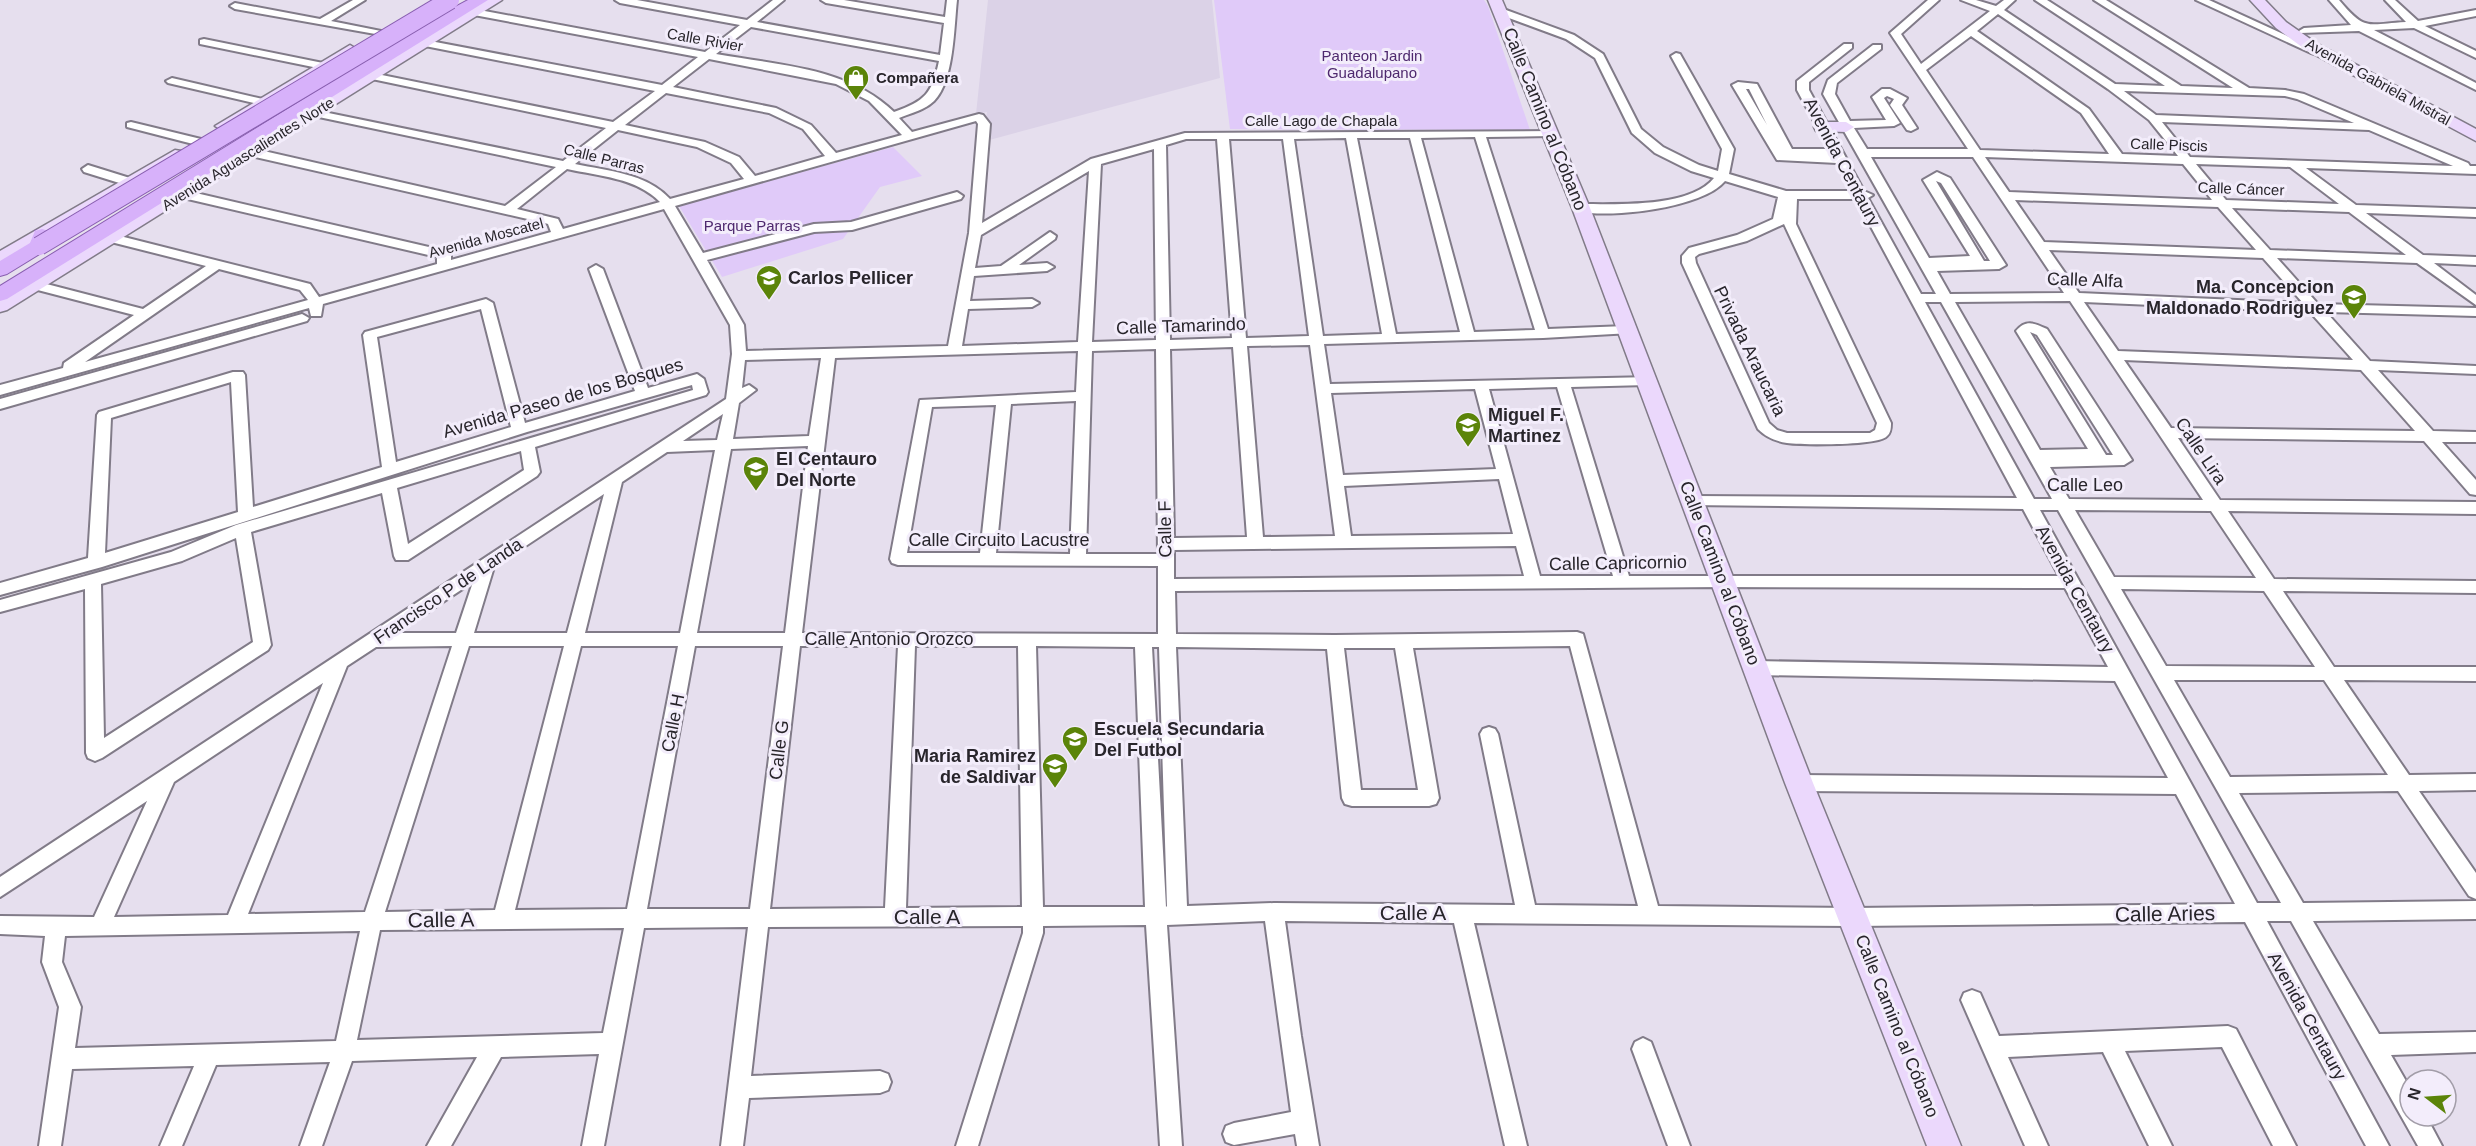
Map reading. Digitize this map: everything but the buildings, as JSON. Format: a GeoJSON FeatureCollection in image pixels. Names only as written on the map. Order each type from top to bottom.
{"type":"FeatureCollection","features":[{"type":"Feature","properties":{"kind":"main road","name":"Avenida Aguascalientes Norte"},"geometry":{"type":"LineString","coordinates":[[1,266],[40,240],[450,0]]}},
{"type":"Feature","properties":{"kind":"main road","name":"Avenida Aguascalientes Norte"},"geometry":{"type":"LineString","coordinates":[[0,295],[40,277],[246,149],[270,128],[437,32],[477,6]]}},
{"type":"Feature","properties":{"kind":"main road"},"geometry":{"type":"LineString","coordinates":[[263,102],[274,113],[270,128]]}},
{"type":"Feature","properties":{"kind":"main road"},"geometry":{"type":"LineString","coordinates":[[201,139],[240,134],[246,149]]}},
{"type":"Feature","properties":{"kind":"main road"},"geometry":{"type":"LineString","coordinates":[[40,277],[80,256]]}},
{"type":"Feature","properties":{"kind":"street"},"geometry":{"type":"LineString","coordinates":[[321,23],[360,0]]}},
{"type":"Feature","properties":{"kind":"street","name":"Avenida Aguascalientes Norte"},"geometry":{"type":"LineString","coordinates":[[40,240],[129,182],[435,0]]}},
{"type":"Feature","properties":{"kind":"street","name":"Avenida Aguascalientes Norte"},"geometry":{"type":"LineString","coordinates":[[477,6],[495,0]]}},
{"type":"Feature","properties":{"kind":"street"},"geometry":{"type":"LineString","coordinates":[[620,0],[944,59]]}},
{"type":"Feature","properties":{"kind":"street"},"geometry":{"type":"LineString","coordinates":[[506,211],[779,0]]}},
{"type":"Feature","properties":{"kind":"street"},"geometry":{"type":"LineString","coordinates":[[826,0],[950,21]]}},
{"type":"Feature","properties":{"kind":"street"},"geometry":{"type":"LineString","coordinates":[[893,116],[914,108],[933,96],[944,59],[952,0]]}},
{"type":"Feature","properties":{"kind":"street","name":"Calle Lira"},"geometry":{"type":"LineString","coordinates":[[1934,0],[1895,33],[2111,355],[2476,890]]}},
{"type":"Feature","properties":{"kind":"street"},"geometry":{"type":"LineString","coordinates":[[1966,0],[1998,10],[2112,87],[2153,118],[2223,205],[2476,490]]}},
{"type":"Feature","properties":{"kind":"street"},"geometry":{"type":"LineString","coordinates":[[1921,69],[2010,0]]}},
{"type":"Feature","properties":{"kind":"street"},"geometry":{"type":"LineString","coordinates":[[2040,0],[2179,90]]}},
{"type":"Feature","properties":{"kind":"street"},"geometry":{"type":"LineString","coordinates":[[2099,0],[2247,92]]}},
{"type":"Feature","properties":{"kind":"street"},"geometry":{"type":"LineString","coordinates":[[2201,0],[2323,54]]}},
{"type":"Feature","properties":{"kind":"street","name":"Avenida Gabriela Mistral"},"geometry":{"type":"LineString","coordinates":[[2257,0],[2288,29],[2323,54],[2476,136]]}},
{"type":"Feature","properties":{"kind":"street","name":"Avenida Gabriela Mistral"},"geometry":{"type":"LineString","coordinates":[[2272,0],[2304,31],[2336,51],[2476,125]]}},
{"type":"Feature","properties":{"kind":"street"},"geometry":{"type":"LineString","coordinates":[[2334,0],[2351,21],[2476,87]]}},
{"type":"Feature","properties":{"kind":"street"},"geometry":{"type":"LineString","coordinates":[[2390,0],[2402,16],[2414,25],[2473,51]]}},
{"type":"Feature","properties":{"kind":"street"},"geometry":{"type":"LineString","coordinates":[[235,6],[377,33]]}},
{"type":"Feature","properties":{"kind":"street","name":"Calle Rivier"},"geometry":{"type":"LineString","coordinates":[[477,6],[707,56],[845,83],[870,97],[893,116],[910,138]]}},
{"type":"Feature","properties":{"kind":"street"},"geometry":{"type":"LineString","coordinates":[[2304,31],[2414,25],[2476,13]]}},
{"type":"Feature","properties":{"kind":"street"},"geometry":{"type":"LineString","coordinates":[[1503,15],[1570,37],[1599,56],[1636,131],[1659,150],[1695,168],[1788,196],[1885,195]]}},
{"type":"Feature","properties":{"kind":"street"},"geometry":{"type":"LineString","coordinates":[[1503,15],[1570,37]]}},
{"type":"Feature","properties":{"kind":"street","name":"Calle Camino al Cóbano"},"geometry":{"type":"LineString","coordinates":[[1503,15],[1581,208],[1799,783],[1944,1146]]}},
{"type":"Feature","properties":{"kind":"street"},"geometry":{"type":"LineString","coordinates":[[1971,31],[2085,111],[2119,159]]}},
{"type":"Feature","properties":{"kind":"street"},"geometry":{"type":"LineString","coordinates":[[437,32],[664,89],[772,110],[807,127],[834,159]]}},
{"type":"Feature","properties":{"kind":"street","name":"Avenida Aguascalientes Norte"},"geometry":{"type":"LineString","coordinates":[[80,256],[183,194],[246,149],[314,113],[437,32]]}},
{"type":"Feature","properties":{"kind":"street"},"geometry":{"type":"LineString","coordinates":[[204,42],[323,66]]}},
{"type":"Feature","properties":{"kind":"street","name":"Avenida Centaury"},"geometry":{"type":"LineString","coordinates":[[1848,46],[1803,81],[1803,90],[2378,1146]]}},
{"type":"Feature","properties":{"kind":"street","name":"Avenida Centaury"},"geometry":{"type":"LineString","coordinates":[[1877,47],[1832,82],[1829,94],[2398,1089]]}},
{"type":"Feature","properties":{"kind":"street"},"geometry":{"type":"LineString","coordinates":[[1581,208],[1639,207],[1686,200],[1712,187],[1722,177],[1728,149],[1676,56]]}},
{"type":"Feature","properties":{"kind":"street"},"geometry":{"type":"LineString","coordinates":[[372,76],[701,144],[735,160],[753,181]]}},
{"type":"Feature","properties":{"kind":"street"},"geometry":{"type":"LineString","coordinates":[[172,81],[263,102]]}},
{"type":"Feature","properties":{"kind":"street"},"geometry":{"type":"LineString","coordinates":[[1738,86],[1753,86],[1788,153],[1838,156],[1781,157],[1738,86]]}},
{"type":"Feature","properties":{"kind":"street"},"geometry":{"type":"LineString","coordinates":[[2112,87],[2300,96],[2475,170]]}},
{"type":"Feature","properties":{"kind":"street"},"geometry":{"type":"LineString","coordinates":[[1822,127],[1911,128],[1896,105],[1902,98],[1886,91],[1878,97],[1894,123],[1846,127]]}},
{"type":"Feature","properties":{"kind":"street","name":"Calle Parras"},"geometry":{"type":"LineString","coordinates":[[314,113],[631,179],[655,190],[670,209],[700,258],[737,325],[740,340],[730,403]]}},
{"type":"Feature","properties":{"kind":"street","name":"Avenida Moscatel"},"geometry":{"type":"LineString","coordinates":[[3,387],[316,308],[670,209],[753,181],[979,117],[984,124],[975,233]]}},
{"type":"Feature","properties":{"kind":"street"},"geometry":{"type":"LineString","coordinates":[[2153,118],[2375,127]]}},
{"type":"Feature","properties":{"kind":"street"},"geometry":{"type":"LineString","coordinates":[[131,125],[201,139]]}},
{"type":"Feature","properties":{"kind":"street","name":"Calle Lago de Chapala"},"geometry":{"type":"LineString","coordinates":[[975,233],[1095,162],[1185,136],[1551,133]]}},
{"type":"Feature","properties":{"kind":"street"},"geometry":{"type":"LineString","coordinates":[[1351,135],[1390,338]]}},
{"type":"Feature","properties":{"kind":"street"},"geometry":{"type":"LineString","coordinates":[[1415,135],[1468,336]]}},
{"type":"Feature","properties":{"kind":"street"},"geometry":{"type":"LineString","coordinates":[[1480,135],[1543,334]]}},
{"type":"Feature","properties":{"kind":"street"},"geometry":{"type":"LineString","coordinates":[[1223,136],[1255,542]]}},
{"type":"Feature","properties":{"kind":"street"},"geometry":{"type":"LineString","coordinates":[[1287,136],[1344,541]]}},
{"type":"Feature","properties":{"kind":"street","name":"Calle F"},"geometry":{"type":"LineString","coordinates":[[1160,143],[1167,640],[1166,916]]}},
{"type":"Feature","properties":{"kind":"street"},"geometry":{"type":"LineString","coordinates":[[246,149],[549,220],[554,222],[559,236]]}},
{"type":"Feature","properties":{"kind":"street","name":"Calle Piscis"},"geometry":{"type":"LineString","coordinates":[[1861,153],[1976,153],[2475,170]]}},
{"type":"Feature","properties":{"kind":"street"},"geometry":{"type":"LineString","coordinates":[[1078,560],[1085,347],[1095,162]]}},
{"type":"Feature","properties":{"kind":"street"},"geometry":{"type":"LineString","coordinates":[[2293,164],[2476,301]]}},
{"type":"Feature","properties":{"kind":"street"},"geometry":{"type":"LineString","coordinates":[[88,169],[129,182]]}},
{"type":"Feature","properties":{"kind":"street"},"geometry":{"type":"LineString","coordinates":[[1937,176],[1946,181],[1999,265],[1925,264],[1978,260],[1929,180],[1937,176]]}},
{"type":"Feature","properties":{"kind":"street"},"geometry":{"type":"LineString","coordinates":[[183,194],[441,254],[445,256],[443,267]]}},
{"type":"Feature","properties":{"kind":"street"},"geometry":{"type":"LineString","coordinates":[[700,258],[814,228],[852,226],[957,196]]}},
{"type":"Feature","properties":{"kind":"street"},"geometry":{"type":"LineString","coordinates":[[1784,223],[1788,196]]}},
{"type":"Feature","properties":{"kind":"street","name":"Calle Cáncer"},"geometry":{"type":"LineString","coordinates":[[2006,196],[2476,213]]}},
{"type":"Feature","properties":{"kind":"street","name":"Avenida Moscatel"},"geometry":{"type":"LineString","coordinates":[[0,404],[443,267],[670,209]]}},
{"type":"Feature","properties":{"kind":"street","name":"Privada Araucaria"},"geometry":{"type":"LineString","coordinates":[[1784,223],[1884,423],[1882,433],[1874,438],[1787,438],[1772,434],[1763,426],[1689,263],[1688,256],[1694,251],[1742,238],[1784,223]]}},
{"type":"Feature","properties":{"kind":"street"},"geometry":{"type":"LineString","coordinates":[[954,350],[975,233]]}},
{"type":"Feature","properties":{"kind":"street"},"geometry":{"type":"LineString","coordinates":[[1005,270],[1050,236]]}},
{"type":"Feature","properties":{"kind":"street"},"geometry":{"type":"LineString","coordinates":[[112,238],[305,287],[316,308]]}},
{"type":"Feature","properties":{"kind":"street"},"geometry":{"type":"LineString","coordinates":[[2039,246],[2476,261]]}},
{"type":"Feature","properties":{"kind":"street"},"geometry":{"type":"LineString","coordinates":[[58,374],[218,264]]}},
{"type":"Feature","properties":{"kind":"street"},"geometry":{"type":"LineString","coordinates":[[968,272],[1047,267]]}},
{"type":"Feature","properties":{"kind":"street"},"geometry":{"type":"LineString","coordinates":[[596,269],[643,393]]}},
{"type":"Feature","properties":{"kind":"street"},"geometry":{"type":"LineString","coordinates":[[40,277],[145,314]]}},
{"type":"Feature","properties":{"kind":"street","name":"Avenida Aguascalientes Norte"},"geometry":{"type":"LineString","coordinates":[[0,306],[40,277]]}},
{"type":"Feature","properties":{"kind":"street","name":"Calle Alfa"},"geometry":{"type":"LineString","coordinates":[[1916,298],[2073,297],[2314,308],[2476,312]]}},
{"type":"Feature","properties":{"kind":"street"},"geometry":{"type":"LineString","coordinates":[[486,303],[532,472],[402,556],[389,478],[370,335],[486,303]]}},
{"type":"Feature","properties":{"kind":"street"},"geometry":{"type":"LineString","coordinates":[[962,305],[1032,303]]}},
{"type":"Feature","properties":{"kind":"street"},"geometry":{"type":"LineString","coordinates":[[2029,326],[2042,332],[2124,460],[2037,459],[2099,454],[2024,332],[2029,326]]}},
{"type":"Feature","properties":{"kind":"street","name":"Calle Tamarindo"},"geometry":{"type":"LineString","coordinates":[[738,356],[1626,330]]}},
{"type":"Feature","properties":{"kind":"street","name":"Calle G"},"geometry":{"type":"LineString","coordinates":[[732,1146],[816,441],[829,354]]}},
{"type":"Feature","properties":{"kind":"street"},"geometry":{"type":"LineString","coordinates":[[2111,355],[2476,370]]}},
{"type":"Feature","properties":{"kind":"street"},"geometry":{"type":"LineString","coordinates":[[93,581],[95,753],[262,645],[244,523],[238,375],[104,415],[96,563]]}},
{"type":"Feature","properties":{"kind":"street","name":"Avenida Paseo de los Bosques"},"geometry":{"type":"LineString","coordinates":[[0,589],[177,538],[244,523],[523,437],[701,393],[697,380],[643,393],[523,437]]}},
{"type":"Feature","properties":{"kind":"street"},"geometry":{"type":"LineString","coordinates":[[1323,389],[1647,380]]}},
{"type":"Feature","properties":{"kind":"street"},"geometry":{"type":"LineString","coordinates":[[1563,384],[1623,582]]}},
{"type":"Feature","properties":{"kind":"street"},"geometry":{"type":"LineString","coordinates":[[1481,385],[1534,583]]}},
{"type":"Feature","properties":{"kind":"street","name":"Francisco P de Landa"},"geometry":{"type":"LineString","coordinates":[[166,779],[749,390]]}},
{"type":"Feature","properties":{"kind":"street","name":"Calle Circuito Lacustre"},"geometry":{"type":"LineString","coordinates":[[1083,396],[925,402],[897,560],[1078,560],[1255,542],[1523,540]]}},
{"type":"Feature","properties":{"kind":"street"},"geometry":{"type":"LineString","coordinates":[[987,560],[1004,400]]}},
{"type":"Feature","properties":{"kind":"street","name":"Calle H"},"geometry":{"type":"LineString","coordinates":[[593,1146],[689,640],[730,403]]}},
{"type":"Feature","properties":{"kind":"street"},"geometry":{"type":"LineString","coordinates":[[2165,433],[2476,437]]}},
{"type":"Feature","properties":{"kind":"street"},"geometry":{"type":"LineString","coordinates":[[664,447],[816,441]]}},
{"type":"Feature","properties":{"kind":"street"},"geometry":{"type":"LineString","coordinates":[[1336,481],[1504,474]]}},
{"type":"Feature","properties":{"kind":"street"},"geometry":{"type":"LineString","coordinates":[[502,919],[615,480]]}},
{"type":"Feature","properties":{"kind":"street","name":"Calle Leo"},"geometry":{"type":"LineString","coordinates":[[1693,501],[2476,508]]}},
{"type":"Feature","properties":{"kind":"street","name":"Avenida Paseo de los Bosques"},"geometry":{"type":"LineString","coordinates":[[0,606],[176,557],[244,523]]}},
{"type":"Feature","properties":{"kind":"street"},"geometry":{"type":"LineString","coordinates":[[176,557],[177,538]]}},
{"type":"Feature","properties":{"kind":"street"},"geometry":{"type":"LineString","coordinates":[[311,1146],[344,1052],[372,922],[487,565]]}},
{"type":"Feature","properties":{"kind":"street","name":"Calle Capricornio"},"geometry":{"type":"LineString","coordinates":[[1166,585],[1723,581],[2071,582]]}},
{"type":"Feature","properties":{"kind":"street"},"geometry":{"type":"LineString","coordinates":[[2107,583],[2476,587]]}},
{"type":"Feature","properties":{"kind":"street"},"geometry":{"type":"LineString","coordinates":[[895,918],[907,639]]}},
{"type":"Feature","properties":{"kind":"street"},"geometry":{"type":"LineString","coordinates":[[967,1146],[1032,925],[1027,639]]}},
{"type":"Feature","properties":{"kind":"street","name":"Calle Antonio Orozco"},"geometry":{"type":"LineString","coordinates":[[375,640],[1027,639],[1335,642],[1577,639],[1651,916]]}},
{"type":"Feature","properties":{"kind":"street"},"geometry":{"type":"LineString","coordinates":[[1143,640],[1166,916],[1171,1146]]}},
{"type":"Feature","properties":{"kind":"street"},"geometry":{"type":"LineString","coordinates":[[1335,642],[1352,798],[1429,798],[1403,641]]}},
{"type":"Feature","properties":{"kind":"street"},"geometry":{"type":"LineString","coordinates":[[234,924],[339,664]]}},
{"type":"Feature","properties":{"kind":"street"},"geometry":{"type":"LineString","coordinates":[[1756,668],[2121,674]]}},
{"type":"Feature","properties":{"kind":"street"},"geometry":{"type":"LineString","coordinates":[[2159,673],[2476,674]]}},
{"type":"Feature","properties":{"kind":"street"},"geometry":{"type":"LineString","coordinates":[[1489,734],[1527,914]]}},
{"type":"Feature","properties":{"kind":"street"},"geometry":{"type":"LineString","coordinates":[[0,888],[166,779]]}},
{"type":"Feature","properties":{"kind":"street"},"geometry":{"type":"LineString","coordinates":[[100,926],[166,779]]}},
{"type":"Feature","properties":{"kind":"street"},"geometry":{"type":"LineString","coordinates":[[2224,785],[2476,782]]}},
{"type":"Feature","properties":{"kind":"street"},"geometry":{"type":"LineString","coordinates":[[1799,783],[2182,786]]}},
{"type":"Feature","properties":{"kind":"street","name":"Calle Aries"},"geometry":{"type":"LineString","coordinates":[[1853,917],[2476,910]]}},
{"type":"Feature","properties":{"kind":"street"},"geometry":{"type":"LineString","coordinates":[[1274,912],[1290,1036],[1308,1146]]}},
{"type":"Feature","properties":{"kind":"street","name":"Calle A"},"geometry":{"type":"LineString","coordinates":[[0,926],[502,919],[895,918],[1032,925],[1274,912],[1853,917]]}},
{"type":"Feature","properties":{"kind":"street"},"geometry":{"type":"LineString","coordinates":[[1462,914],[1516,1146]]}},
{"type":"Feature","properties":{"kind":"street"},"geometry":{"type":"LineString","coordinates":[[50,1146],[70,1007],[52,962],[56,927]]}},
{"type":"Feature","properties":{"kind":"street"},"geometry":{"type":"LineString","coordinates":[[1972,1000],[2037,1146]]}},
{"type":"Feature","properties":{"kind":"street"},"geometry":{"type":"LineString","coordinates":[[1993,1047],[2228,1036],[2285,1146]]}},
{"type":"Feature","properties":{"kind":"street"},"geometry":{"type":"LineString","coordinates":[[2109,1042],[2161,1146]]}},
{"type":"Feature","properties":{"kind":"street"},"geometry":{"type":"LineString","coordinates":[[2373,1045],[2476,1042]]}},
{"type":"Feature","properties":{"kind":"street"},"geometry":{"type":"LineString","coordinates":[[64,1059],[612,1043]]}},
{"type":"Feature","properties":{"kind":"street"},"geometry":{"type":"LineString","coordinates":[[438,1146],[495,1047]]}},
{"type":"Feature","properties":{"kind":"street"},"geometry":{"type":"LineString","coordinates":[[1643,1049],[1679,1146]]}},
{"type":"Feature","properties":{"kind":"street"},"geometry":{"type":"LineString","coordinates":[[171,1146],[209,1056]]}},
{"type":"Feature","properties":{"kind":"street"},"geometry":{"type":"LineString","coordinates":[[739,1087],[880,1082]]}},
{"type":"Feature","properties":{"kind":"street"},"geometry":{"type":"LineString","coordinates":[[1234,1134],[1304,1121]]}},
{"type":"Feature","properties":{"kind":"street"},"geometry":{"type":"LineString","coordinates":[[2420,1128],[2431,1146]]}},
{"type":"Feature","properties":{"kind":"shaded area"},"geometry":{"type":"Polygon","coordinates":[[[988,0],[1212,0],[1220,78],[982,142],[987,112],[976,114],[988,0]]]}},
{"type":"Feature","properties":{"kind":"green space","name":"Panteon Jardin Guadalupano"},"geometry":{"type":"Polygon","coordinates":[[[1214,0],[1484,0],[1530,130],[1230,129],[1214,0]]]}},
{"type":"Feature","properties":{"kind":"green space","name":"Parque Parras"},"geometry":{"type":"Polygon","coordinates":[[[893,147],[922,176],[880,187],[843,239],[722,277],[679,206],[893,147]]]}},
{"type":"Feature","properties":{"kind":"place","name":"Compañera"},"geometry":{"type":"Point","coordinates":[856,101]}},
{"type":"Feature","properties":{"kind":"place","name":"Carlos Pellicer"},"geometry":{"type":"Point","coordinates":[769,301]}},
{"type":"Feature","properties":{"kind":"place","name":"Ma. Concepcion Maldonado Rodriguez"},"geometry":{"type":"Point","coordinates":[2354,320]}},
{"type":"Feature","properties":{"kind":"place","name":"Miguel F. Martinez"},"geometry":{"type":"Point","coordinates":[1468,448]}},
{"type":"Feature","properties":{"kind":"place","name":"El Centauro Del Norte"},"geometry":{"type":"Point","coordinates":[756,492]}},
{"type":"Feature","properties":{"kind":"place","name":"Escuela Secundaria Del Futbol"},"geometry":{"type":"Point","coordinates":[1075,762]}},
{"type":"Feature","properties":{"kind":"place","name":"Maria Ramirez de Saldivar"},"geometry":{"type":"Point","coordinates":[1055,789]}}]}
